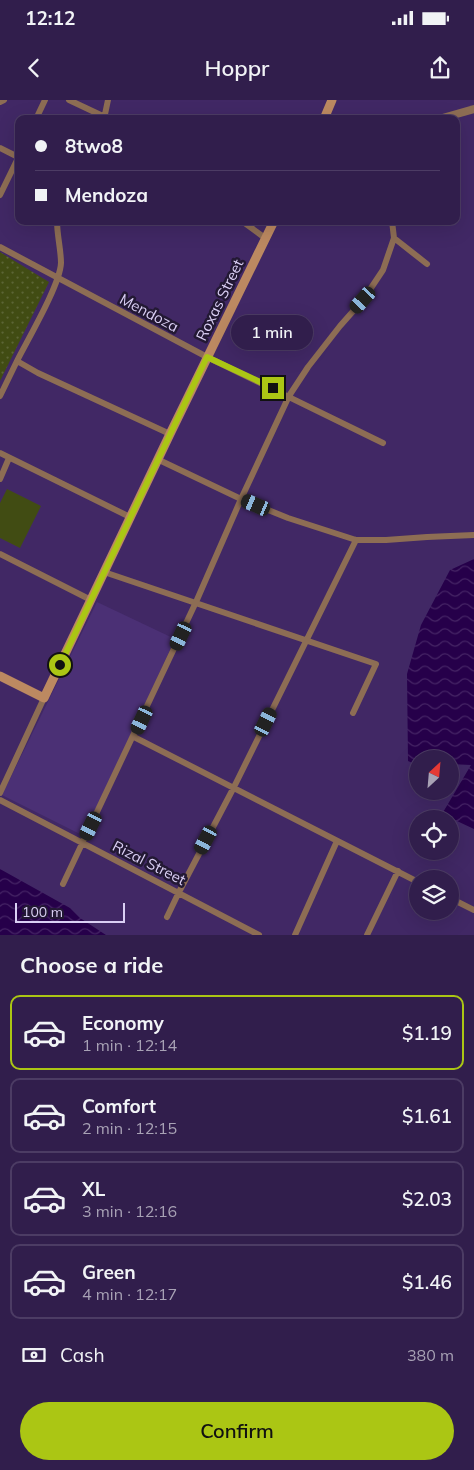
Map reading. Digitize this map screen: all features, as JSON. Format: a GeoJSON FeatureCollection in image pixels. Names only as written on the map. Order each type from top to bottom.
{"type":"FeatureCollection","features":[{"type":"Feature","properties":{"kind":"main road"},"geometry":{"type":"LineString","coordinates":[[326,115],[332,100]]}},
{"type":"Feature","properties":{"kind":"main road","name":"Roxas Street"},"geometry":{"type":"LineString","coordinates":[[44,698],[157,459],[272,225]]}},
{"type":"Feature","properties":{"kind":"main road"},"geometry":{"type":"LineString","coordinates":[[0,676],[44,698]]}},
{"type":"Feature","properties":{"kind":"street"},"geometry":{"type":"LineString","coordinates":[[0,102],[4,100]]}},
{"type":"Feature","properties":{"kind":"street"},"geometry":{"type":"LineString","coordinates":[[38,115],[45,100]]}},
{"type":"Feature","properties":{"kind":"street"},"geometry":{"type":"LineString","coordinates":[[69,100],[99,115]]}},
{"type":"Feature","properties":{"kind":"street"},"geometry":{"type":"LineString","coordinates":[[106,115],[108,100]]}},
{"type":"Feature","properties":{"kind":"street"},"geometry":{"type":"LineString","coordinates":[[453,115],[474,109]]}},
{"type":"Feature","properties":{"kind":"street"},"geometry":{"type":"LineString","coordinates":[[0,148],[15,155]]}},
{"type":"Feature","properties":{"kind":"street"},"geometry":{"type":"LineString","coordinates":[[0,195],[15,162]]}},
{"type":"Feature","properties":{"kind":"street"},"geometry":{"type":"LineString","coordinates":[[0,396],[58,279],[61,263],[57,225]]}},
{"type":"Feature","properties":{"kind":"street"},"geometry":{"type":"LineString","coordinates":[[247,225],[265,238]]}},
{"type":"Feature","properties":{"kind":"street"},"geometry":{"type":"LineString","coordinates":[[62,884],[134,737],[196,602],[240,499],[289,396],[308,367],[363,300],[383,270],[394,238],[392,225]]}},
{"type":"Feature","properties":{"kind":"street"},"geometry":{"type":"LineString","coordinates":[[394,238],[427,264]]}},
{"type":"Feature","properties":{"kind":"street","name":"Mendoza"},"geometry":{"type":"LineString","coordinates":[[0,247],[207,357],[383,443]]}},
{"type":"Feature","properties":{"kind":"street"},"geometry":{"type":"LineString","coordinates":[[17,361],[38,373],[170,434]]}},
{"type":"Feature","properties":{"kind":"street"},"geometry":{"type":"LineString","coordinates":[[0,454],[130,517]]}},
{"type":"Feature","properties":{"kind":"street"},"geometry":{"type":"LineString","coordinates":[[0,479],[9,458]]}},
{"type":"Feature","properties":{"kind":"street"},"geometry":{"type":"LineString","coordinates":[[157,459],[240,499],[288,518],[356,540],[474,535]]}},
{"type":"Feature","properties":{"kind":"street"},"geometry":{"type":"LineString","coordinates":[[167,918],[234,788],[356,540]]}},
{"type":"Feature","properties":{"kind":"street"},"geometry":{"type":"LineString","coordinates":[[0,554],[91,600]]}},
{"type":"Feature","properties":{"kind":"street"},"geometry":{"type":"LineString","coordinates":[[104,572],[376,664],[353,714]]}},
{"type":"Feature","properties":{"kind":"street"},"geometry":{"type":"LineString","coordinates":[[0,793],[44,698]]}},
{"type":"Feature","properties":{"kind":"street"},"geometry":{"type":"LineString","coordinates":[[134,737],[409,878]]}},
{"type":"Feature","properties":{"kind":"street","name":"Rizal Street"},"geometry":{"type":"LineString","coordinates":[[0,800],[260,935]]}},
{"type":"Feature","properties":{"kind":"street"},"geometry":{"type":"LineString","coordinates":[[295,935],[337,841]]}},
{"type":"Feature","properties":{"kind":"street"},"geometry":{"type":"LineString","coordinates":[[367,935],[398,872]]}},
{"type":"Feature","properties":{"kind":"street"},"geometry":{"type":"LineString","coordinates":[[459,902],[474,910]]}},
{"type":"Feature","properties":{"kind":"shaded area"},"geometry":{"type":"Polygon","coordinates":[[[97,602],[175,639],[84,836],[2,795],[97,602]]]}},
{"type":"Feature","properties":{"kind":"green space"},"geometry":{"type":"Polygon","coordinates":[[[0,252],[49,282],[0,381],[0,252]]]}},
{"type":"Feature","properties":{"kind":"green space"},"geometry":{"type":"Polygon","coordinates":[[[7,489],[41,506],[20,548],[0,538],[0,503],[7,489]]]}},
{"type":"Feature","properties":{"kind":"water"},"geometry":{"type":"Polygon","coordinates":[[[474,559],[474,829],[459,822],[459,810],[444,810],[450,800],[459,800],[459,785],[471,765],[459,764],[459,750],[409,750],[408,761],[407,674],[421,625],[450,570],[474,559]]]}},
{"type":"Feature","properties":{"kind":"water"},"geometry":{"type":"Polygon","coordinates":[[[0,869],[70,908],[80,918],[106,935],[0,935],[0,869]]]}},
{"type":"Feature","properties":{"kind":"route"},"geometry":{"type":"LineString","coordinates":[[60,665],[207,357],[273,388]]}}]}
